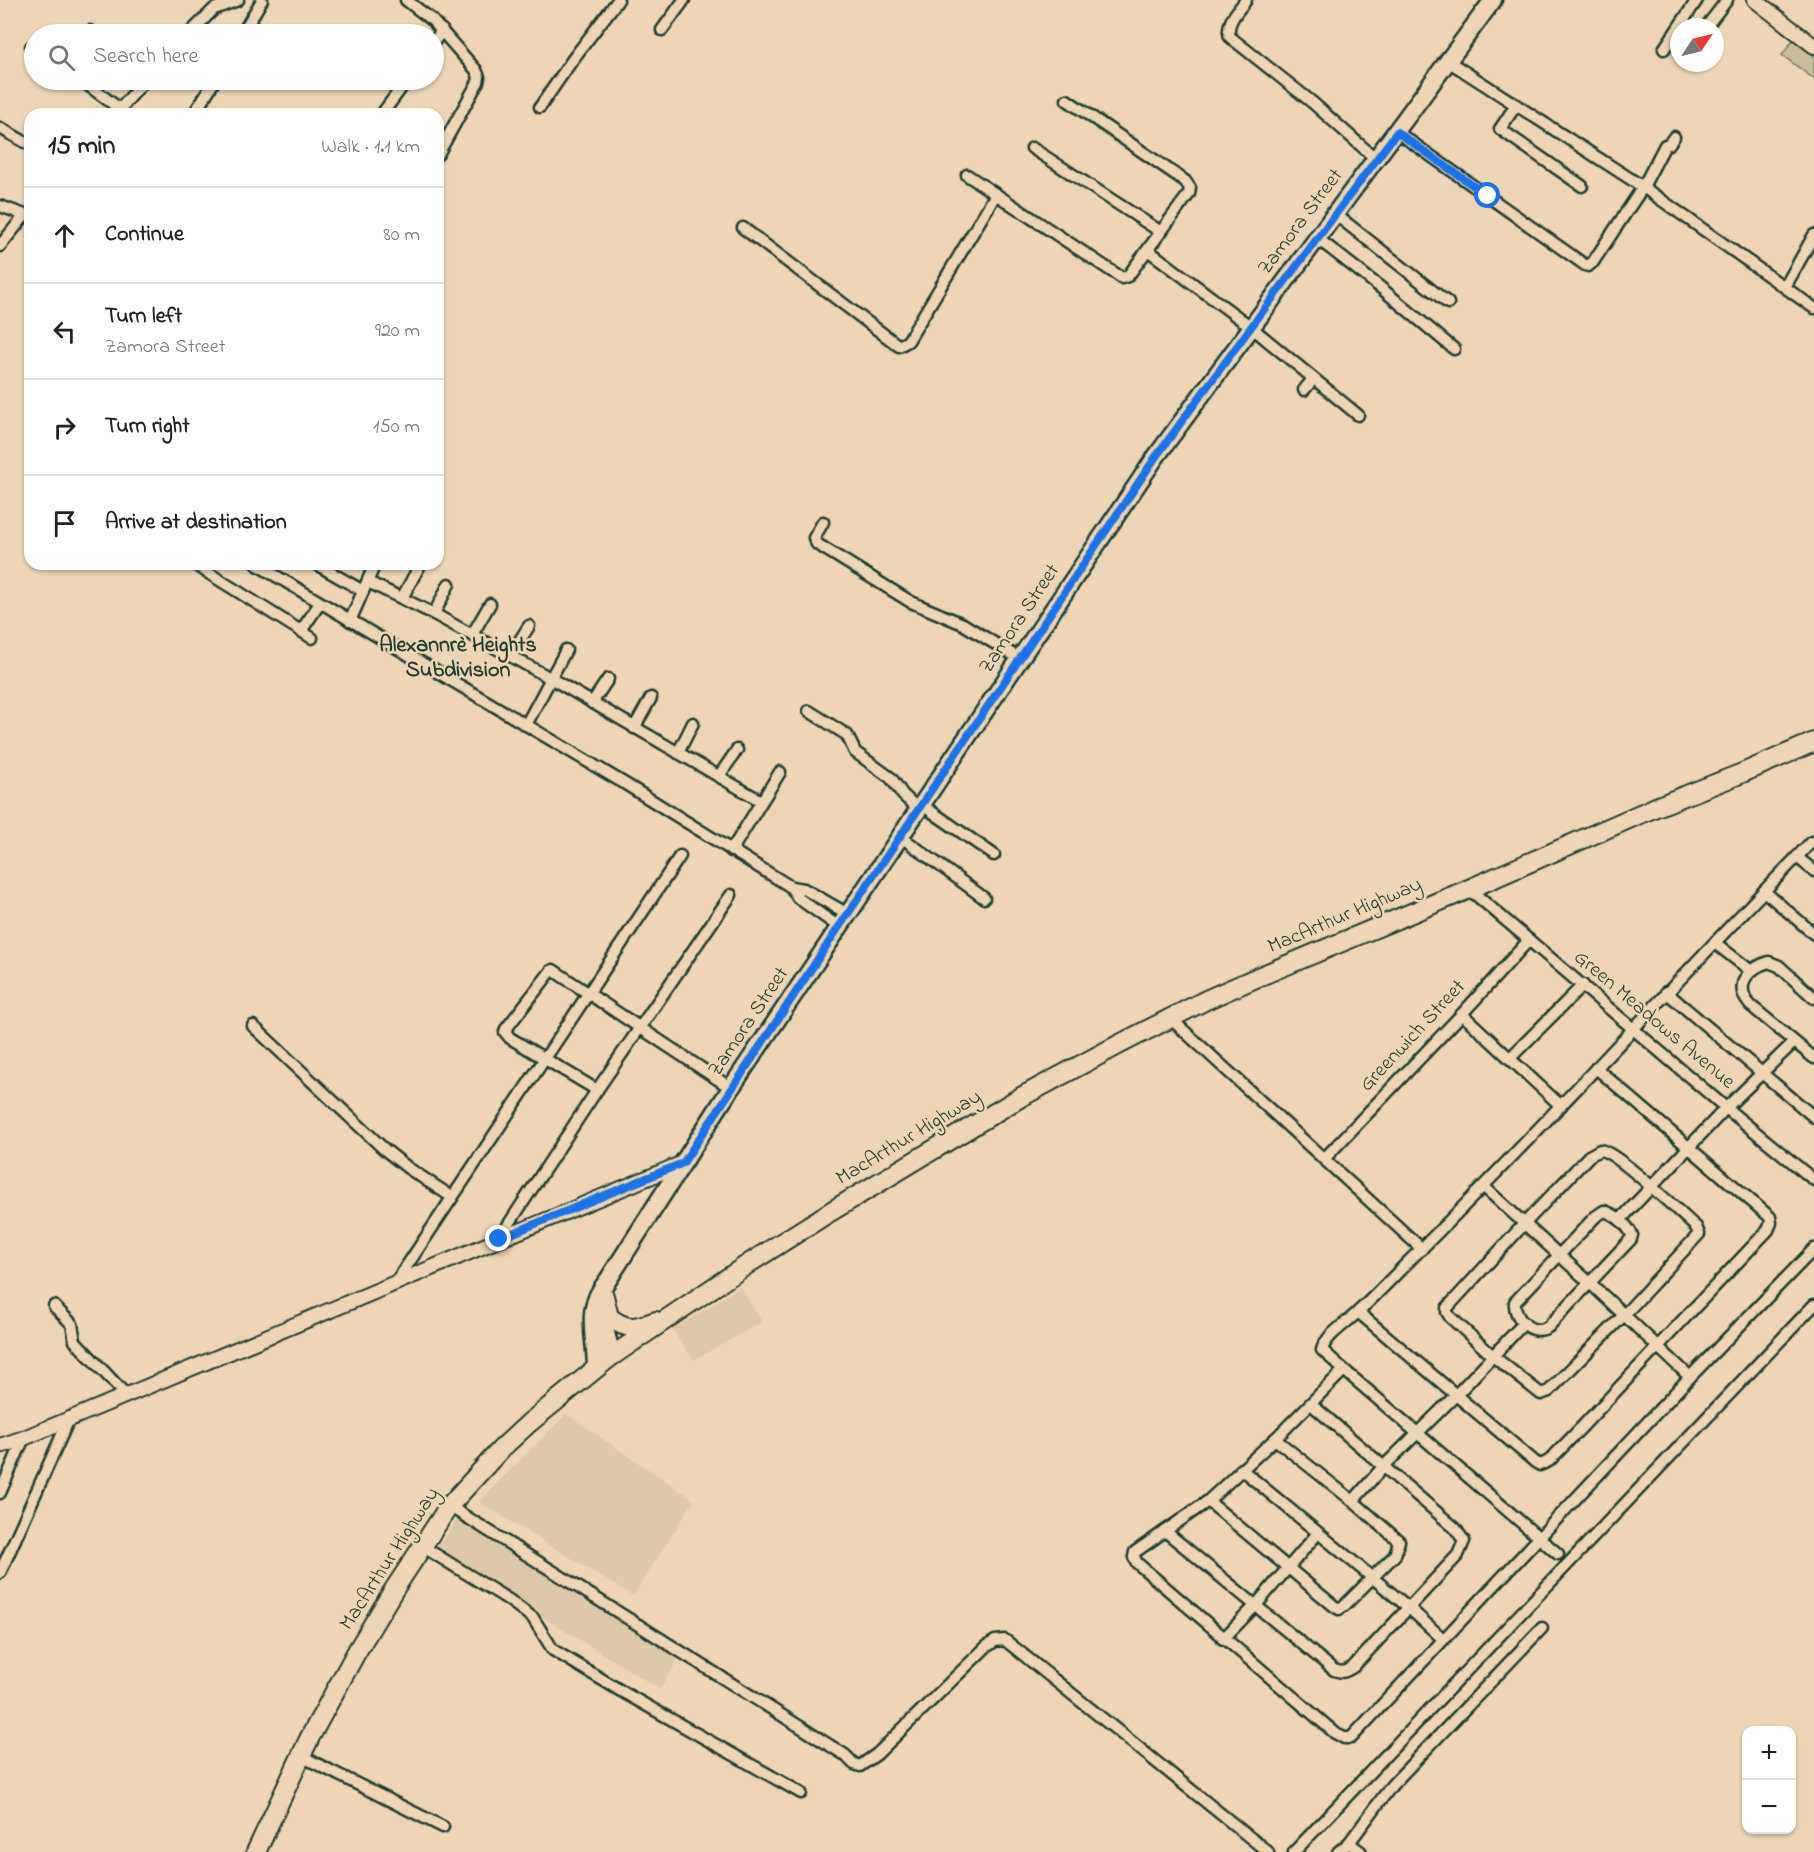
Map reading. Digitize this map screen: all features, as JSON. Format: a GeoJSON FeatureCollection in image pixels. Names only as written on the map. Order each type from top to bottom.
{"type":"FeatureCollection","features":[{"type":"Feature","properties":{"kind":"highway","name":"MacArthur Highway"},"geometry":{"type":"LineString","coordinates":[[256,1852],[301,1756],[357,1651],[449,1506],[501,1449],[602,1363],[820,1219],[1021,1097],[1170,1018],[1258,977],[1814,742]]}},
{"type":"Feature","properties":{"kind":"highway"},"geometry":{"type":"LineString","coordinates":[[603,1291],[609,1317],[626,1327],[641,1326],[680,1311]]}},
{"type":"Feature","properties":{"kind":"main road","name":"Zamora Street"},"geometry":{"type":"LineString","coordinates":[[602,1363],[593,1326],[603,1291],[731,1088],[1155,458],[1493,0]]}},
{"type":"Feature","properties":{"kind":"street"},"geometry":{"type":"LineString","coordinates":[[199,24],[214,9],[238,0]]}},
{"type":"Feature","properties":{"kind":"street"},"geometry":{"type":"LineString","coordinates":[[248,24],[262,0]]}},
{"type":"Feature","properties":{"kind":"street"},"geometry":{"type":"LineString","coordinates":[[406,0],[436,24]]}},
{"type":"Feature","properties":{"kind":"street"},"geometry":{"type":"LineString","coordinates":[[540,107],[618,0]]}},
{"type":"Feature","properties":{"kind":"street"},"geometry":{"type":"LineString","coordinates":[[662,30],[684,0]]}},
{"type":"Feature","properties":{"kind":"street"},"geometry":{"type":"LineString","coordinates":[[1246,0],[1229,24],[1230,37],[1313,103],[1376,159]]}},
{"type":"Feature","properties":{"kind":"street"},"geometry":{"type":"LineString","coordinates":[[1664,48],[1697,0]]}},
{"type":"Feature","properties":{"kind":"street"},"geometry":{"type":"LineString","coordinates":[[1713,18],[1726,0]]}},
{"type":"Feature","properties":{"kind":"street"},"geometry":{"type":"LineString","coordinates":[[1755,0],[1814,46]]}},
{"type":"Feature","properties":{"kind":"street"},"geometry":{"type":"LineString","coordinates":[[444,32],[476,70],[479,77],[444,143]]}},
{"type":"Feature","properties":{"kind":"street"},"geometry":{"type":"LineString","coordinates":[[1448,61],[1642,187],[1814,308]]}},
{"type":"Feature","properties":{"kind":"street"},"geometry":{"type":"LineString","coordinates":[[93,90],[113,108]]}},
{"type":"Feature","properties":{"kind":"street"},"geometry":{"type":"LineString","coordinates":[[121,108],[134,90]]}},
{"type":"Feature","properties":{"kind":"street"},"geometry":{"type":"LineString","coordinates":[[198,108],[209,90]]}},
{"type":"Feature","properties":{"kind":"street"},"geometry":{"type":"LineString","coordinates":[[386,108],[400,90]]}},
{"type":"Feature","properties":{"kind":"street"},"geometry":{"type":"LineString","coordinates":[[967,175],[1122,278],[1128,276],[1149,251],[1189,194],[1190,188],[1188,184],[1068,100]]}},
{"type":"Feature","properties":{"kind":"street"},"geometry":{"type":"LineString","coordinates":[[1516,105],[1500,129],[1582,186]]}},
{"type":"Feature","properties":{"kind":"street"},"geometry":{"type":"LineString","coordinates":[[0,128],[24,142]]}},
{"type":"Feature","properties":{"kind":"street"},"geometry":{"type":"LineString","coordinates":[[1397,132],[1588,266],[1593,262],[1642,187],[1665,145],[1669,144],[1674,137]]}},
{"type":"Feature","properties":{"kind":"street"},"geometry":{"type":"LineString","coordinates":[[1032,148],[1161,232]]}},
{"type":"Feature","properties":{"kind":"street"},"geometry":{"type":"LineString","coordinates":[[743,228],[900,346],[908,341],[996,194]]}},
{"type":"Feature","properties":{"kind":"street"},"geometry":{"type":"LineString","coordinates":[[0,206],[24,211]]}},
{"type":"Feature","properties":{"kind":"street"},"geometry":{"type":"LineString","coordinates":[[1335,214],[1448,303]]}},
{"type":"Feature","properties":{"kind":"street"},"geometry":{"type":"LineString","coordinates":[[0,246],[24,216]]}},
{"type":"Feature","properties":{"kind":"street"},"geometry":{"type":"LineString","coordinates":[[1785,287],[1814,235]]}},
{"type":"Feature","properties":{"kind":"street"},"geometry":{"type":"LineString","coordinates":[[1317,238],[1454,348]]}},
{"type":"Feature","properties":{"kind":"street"},"geometry":{"type":"LineString","coordinates":[[1149,251],[1251,327],[1358,415]]}},
{"type":"Feature","properties":{"kind":"street"},"geometry":{"type":"LineString","coordinates":[[1304,390],[1313,379]]}},
{"type":"Feature","properties":{"kind":"street"},"geometry":{"type":"LineString","coordinates":[[823,522],[814,538],[817,544],[911,602],[963,624],[1020,659]]}},
{"type":"Feature","properties":{"kind":"street"},"geometry":{"type":"LineString","coordinates":[[204,570],[312,638]]}},
{"type":"Feature","properties":{"kind":"street"},"geometry":{"type":"LineString","coordinates":[[266,570],[627,785],[791,887],[804,889],[831,905],[843,921]]}},
{"type":"Feature","properties":{"kind":"street"},"geometry":{"type":"LineString","coordinates":[[329,570],[365,586],[402,598],[472,634],[761,801]]}},
{"type":"Feature","properties":{"kind":"street"},"geometry":{"type":"LineString","coordinates":[[350,621],[372,570]]}},
{"type":"Feature","properties":{"kind":"street"},"geometry":{"type":"LineString","coordinates":[[402,598],[417,570]]}},
{"type":"Feature","properties":{"kind":"street"},"geometry":{"type":"LineString","coordinates":[[434,614],[449,584]]}},
{"type":"Feature","properties":{"kind":"street"},"geometry":{"type":"LineString","coordinates":[[301,631],[320,603]]}},
{"type":"Feature","properties":{"kind":"street"},"geometry":{"type":"LineString","coordinates":[[472,634],[490,604]]}},
{"type":"Feature","properties":{"kind":"street"},"geometry":{"type":"LineString","coordinates":[[510,656],[529,626]]}},
{"type":"Feature","properties":{"kind":"street"},"geometry":{"type":"LineString","coordinates":[[526,725],[566,651]]}},
{"type":"Feature","properties":{"kind":"street"},"geometry":{"type":"LineString","coordinates":[[592,703],[608,679]]}},
{"type":"Feature","properties":{"kind":"street"},"geometry":{"type":"LineString","coordinates":[[634,728],[651,698]]}},
{"type":"Feature","properties":{"kind":"street"},"geometry":{"type":"LineString","coordinates":[[809,711],[847,735],[855,752],[891,778],[903,795],[994,855]]}},
{"type":"Feature","properties":{"kind":"street"},"geometry":{"type":"LineString","coordinates":[[678,753],[693,723]]}},
{"type":"Feature","properties":{"kind":"street"},"geometry":{"type":"LineString","coordinates":[[719,776],[737,750]]}},
{"type":"Feature","properties":{"kind":"street"},"geometry":{"type":"LineString","coordinates":[[731,851],[780,772]]}},
{"type":"Feature","properties":{"kind":"street"},"geometry":{"type":"LineString","coordinates":[[900,836],[984,898]]}},
{"type":"Feature","properties":{"kind":"street"},"geometry":{"type":"LineString","coordinates":[[1558,1554],[1344,1370],[1322,1350],[1322,1347],[1484,1187],[1811,842]]}},
{"type":"Feature","properties":{"kind":"street"},"geometry":{"type":"LineString","coordinates":[[396,1282],[680,856]]}},
{"type":"Feature","properties":{"kind":"street"},"geometry":{"type":"LineString","coordinates":[[1797,857],[1814,871]]}},
{"type":"Feature","properties":{"kind":"street"},"geometry":{"type":"LineString","coordinates":[[791,887],[798,898],[824,916],[843,921]]}},
{"type":"Feature","properties":{"kind":"street","name":"Green Meadows Avenue"},"geometry":{"type":"LineString","coordinates":[[1469,889],[1814,1180]]}},
{"type":"Feature","properties":{"kind":"street"},"geometry":{"type":"LineString","coordinates":[[1764,891],[1814,934]]}},
{"type":"Feature","properties":{"kind":"street"},"geometry":{"type":"LineString","coordinates":[[499,1239],[597,1090],[731,895]]}},
{"type":"Feature","properties":{"kind":"street"},"geometry":{"type":"LineString","coordinates":[[824,916],[831,905]]}},
{"type":"Feature","properties":{"kind":"street","name":"Greenwich Street"},"geometry":{"type":"LineString","coordinates":[[1324,1159],[1529,940]]}},
{"type":"Feature","properties":{"kind":"street"},"geometry":{"type":"LineString","coordinates":[[1715,943],[1751,971]]}},
{"type":"Feature","properties":{"kind":"street"},"geometry":{"type":"LineString","coordinates":[[1814,998],[1779,966],[1769,962],[1760,964],[1751,971],[1742,989],[1745,999],[1814,1058]]}},
{"type":"Feature","properties":{"kind":"street"},"geometry":{"type":"LineString","coordinates":[[597,1090],[506,1035],[506,1029],[551,970],[731,1088]]}},
{"type":"Feature","properties":{"kind":"street"},"geometry":{"type":"LineString","coordinates":[[1510,1058],[1583,985]]}},
{"type":"Feature","properties":{"kind":"street"},"geometry":{"type":"LineString","coordinates":[[1666,993],[1814,1117]]}},
{"type":"Feature","properties":{"kind":"street"},"geometry":{"type":"LineString","coordinates":[[1462,1014],[1561,1106]]}},
{"type":"Feature","properties":{"kind":"street"},"geometry":{"type":"LineString","coordinates":[[1170,1018],[1422,1249]]}},
{"type":"Feature","properties":{"kind":"street"},"geometry":{"type":"LineString","coordinates":[[253,1026],[384,1149],[452,1197]]}},
{"type":"Feature","properties":{"kind":"street"},"geometry":{"type":"LineString","coordinates":[[1620,1220],[1726,1108],[1794,1042]]}},
{"type":"Feature","properties":{"kind":"street"},"geometry":{"type":"LineString","coordinates":[[1358,1312],[1527,1455],[1540,1465],[1549,1461],[1768,1230],[1771,1223],[1770,1217],[1596,1068]]}},
{"type":"Feature","properties":{"kind":"street"},"geometry":{"type":"LineString","coordinates":[[1600,1150],[1611,1153],[1652,1187],[1696,1227],[1699,1234],[1624,1316],[1545,1394],[1541,1394],[1492,1356],[1450,1317],[1447,1308],[1589,1156],[1600,1150]]}},
{"type":"Feature","properties":{"kind":"street"},"geometry":{"type":"LineString","coordinates":[[0,1446],[285,1330],[683,1163]]}},
{"type":"Feature","properties":{"kind":"street"},"geometry":{"type":"LineString","coordinates":[[1484,1187],[1690,1377]]}},
{"type":"Feature","properties":{"kind":"street"},"geometry":{"type":"LineString","coordinates":[[1608,1212],[1620,1220],[1630,1231],[1631,1239],[1590,1283],[1545,1330],[1534,1329],[1524,1323],[1516,1313],[1515,1302],[1600,1213],[1608,1212]]}},
{"type":"Feature","properties":{"kind":"street"},"geometry":{"type":"LineString","coordinates":[[1344,1370],[1208,1501],[1135,1552],[1134,1557],[1137,1563],[1223,1639],[1335,1733],[1344,1738],[1351,1738],[1690,1377],[1814,1249]]}},
{"type":"Feature","properties":{"kind":"street"},"geometry":{"type":"LineString","coordinates":[[1294,1852],[1814,1305]]}},
{"type":"Feature","properties":{"kind":"street"},"geometry":{"type":"LineString","coordinates":[[54,1306],[72,1324],[75,1341],[126,1395]]}},
{"type":"Feature","properties":{"kind":"street"},"geometry":{"type":"LineString","coordinates":[[1353,1501],[1383,1467],[1524,1323]]}},
{"type":"Feature","properties":{"kind":"street"},"geometry":{"type":"LineString","coordinates":[[1166,1531],[1328,1665],[1341,1672],[1346,1672],[1353,1667],[1458,1555],[1464,1542],[1455,1528],[1311,1404]]}},
{"type":"Feature","properties":{"kind":"street"},"geometry":{"type":"LineString","coordinates":[[0,1573],[69,1419]]}},
{"type":"Feature","properties":{"kind":"street"},"geometry":{"type":"LineString","coordinates":[[0,1493],[24,1438]]}},
{"type":"Feature","properties":{"kind":"street"},"geometry":{"type":"LineString","coordinates":[[1208,1501],[1339,1609],[1345,1605],[1395,1555],[1399,1541],[1275,1438]]}},
{"type":"Feature","properties":{"kind":"street"},"geometry":{"type":"LineString","coordinates":[[1241,1468],[1408,1607],[1443,1639]]}},
{"type":"Feature","properties":{"kind":"street"},"geometry":{"type":"LineString","coordinates":[[449,1506],[860,1766],[877,1754],[986,1647],[995,1641],[1005,1640],[1268,1852]]}},
{"type":"Feature","properties":{"kind":"street"},"geometry":{"type":"LineString","coordinates":[[1223,1639],[1256,1605],[1318,1533]]}},
{"type":"Feature","properties":{"kind":"street"},"geometry":{"type":"LineString","coordinates":[[422,1546],[509,1600],[533,1618],[553,1650],[801,1793]]}},
{"type":"Feature","properties":{"kind":"street"},"geometry":{"type":"LineString","coordinates":[[1338,1852],[1349,1843],[1392,1785],[1542,1628]]}},
{"type":"Feature","properties":{"kind":"street"},"geometry":{"type":"LineString","coordinates":[[301,1756],[443,1827]]}},
{"type":"Feature","properties":{"kind":"street"},"geometry":{"type":"LineString","coordinates":[[1349,1843],[1361,1852]]}},
{"type":"Feature","properties":{"kind":"shaded area"},"geometry":{"type":"Polygon","coordinates":[[[1793,40],[1814,56],[1814,79],[1782,55],[1793,40]]]}},
{"type":"Feature","properties":{"kind":"shaded area"},"geometry":{"type":"Polygon","coordinates":[[[740,1287],[762,1322],[694,1360],[672,1330],[740,1287]]]}},
{"type":"Feature","properties":{"kind":"shaded area"},"geometry":{"type":"Polygon","coordinates":[[[566,1414],[694,1500],[633,1596],[479,1502],[566,1414]]]}},
{"type":"Feature","properties":{"kind":"shaded area"},"geometry":{"type":"Polygon","coordinates":[[[462,1513],[681,1654],[660,1689],[435,1551],[462,1513]]]}},
{"type":"Feature","properties":{"kind":"district","name":"Alexannrè Heights Subdivision"},"geometry":{"type":"Point","coordinates":[458,658]}},
{"type":"Feature","properties":{"kind":"route"},"geometry":{"type":"LineString","coordinates":[[499,1239],[683,1163],[731,1088],[1155,458],[1397,132],[1488,196]]}}]}
